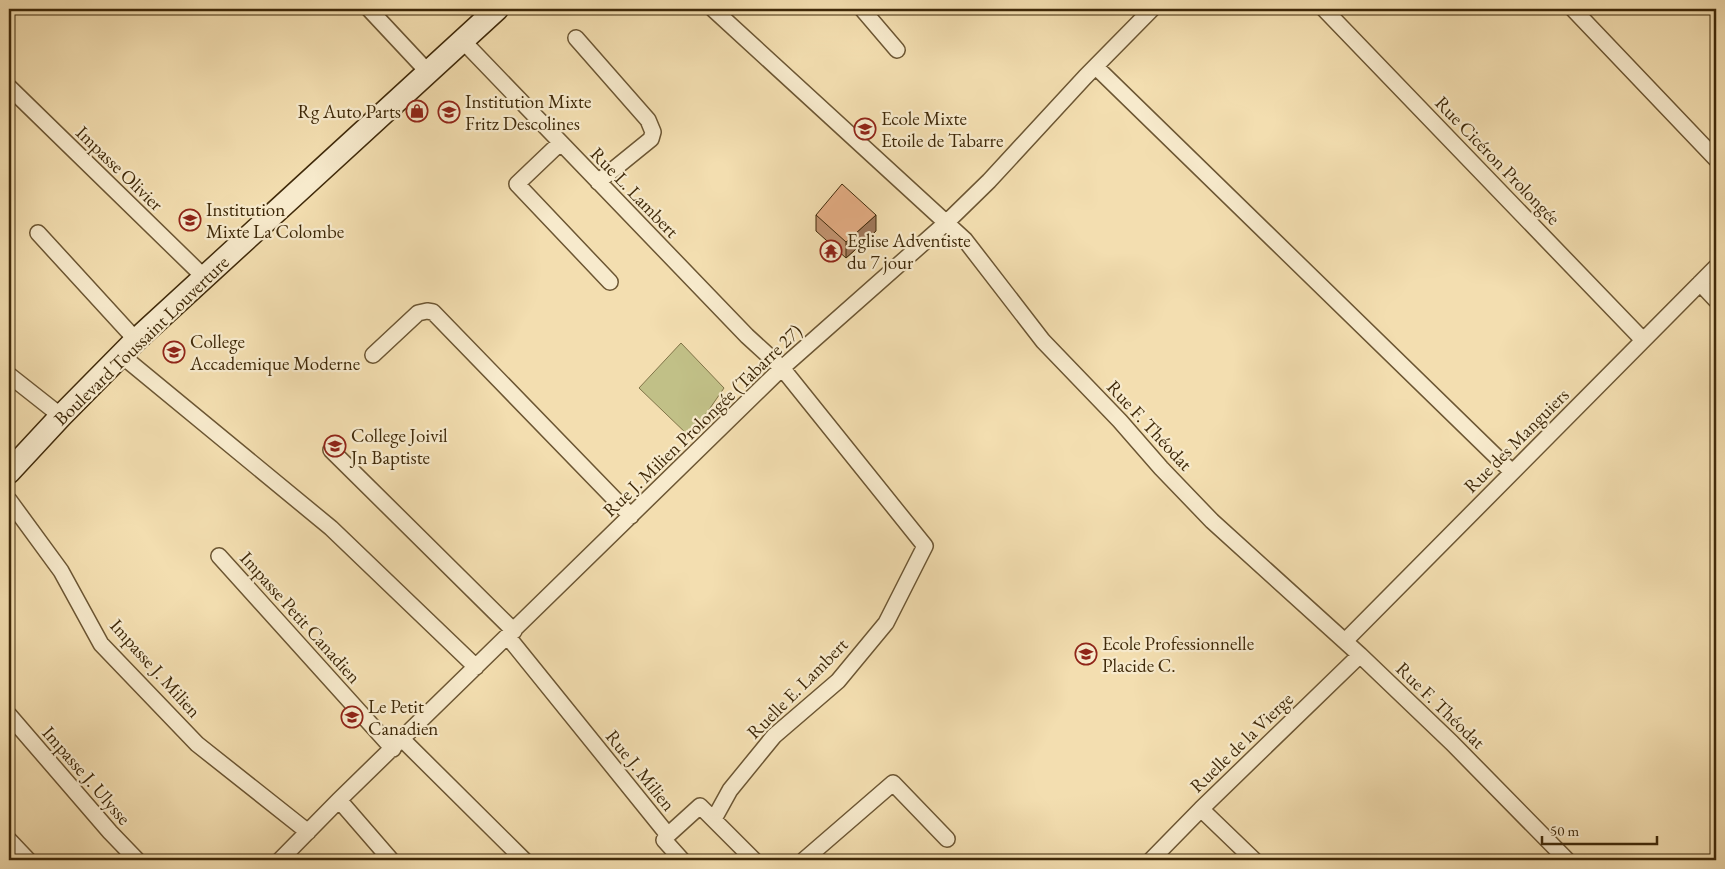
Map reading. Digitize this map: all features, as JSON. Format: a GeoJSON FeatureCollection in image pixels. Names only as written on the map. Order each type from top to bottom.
{"type":"FeatureCollection","features":[{"type":"Feature","properties":{"kind":"main road","name":"Boulevard Toussaint Louverture"},"geometry":{"type":"LineString","coordinates":[[9,472],[61,416],[129,355],[204,277],[497,9]]}},
{"type":"Feature","properties":{"kind":"street"},"geometry":{"type":"LineString","coordinates":[[369,9],[427,71]]}},
{"type":"Feature","properties":{"kind":"street","name":"Rue F. Théodat"},"geometry":{"type":"LineString","coordinates":[[713,9],[947,222],[965,240],[1043,341],[1212,521],[1360,654],[1458,749],[1567,860]]}},
{"type":"Feature","properties":{"kind":"street"},"geometry":{"type":"LineString","coordinates":[[862,9],[896,50]]}},
{"type":"Feature","properties":{"kind":"street","name":"Rue J. Milien Prolongée (Tabarre 27)"},"geometry":{"type":"LineString","coordinates":[[280,860],[339,800],[782,368],[947,222],[990,181],[1152,9]]}},
{"type":"Feature","properties":{"kind":"street","name":"Rue Cicéron Prolongée"},"geometry":{"type":"LineString","coordinates":[[1324,9],[1643,340]]}},
{"type":"Feature","properties":{"kind":"street"},"geometry":{"type":"LineString","coordinates":[[1573,9],[1716,159]]}},
{"type":"Feature","properties":{"kind":"street"},"geometry":{"type":"LineString","coordinates":[[576,38],[648,120],[653,132],[651,139],[598,182]]}},
{"type":"Feature","properties":{"kind":"street","name":"Rue L. Lambert"},"geometry":{"type":"LineString","coordinates":[[462,40],[747,336],[782,368]]}},
{"type":"Feature","properties":{"kind":"street"},"geometry":{"type":"LineString","coordinates":[[1096,67],[1512,472]]}},
{"type":"Feature","properties":{"kind":"street","name":"Impasse Olivier"},"geometry":{"type":"LineString","coordinates":[[9,87],[204,277]]}},
{"type":"Feature","properties":{"kind":"street"},"geometry":{"type":"LineString","coordinates":[[560,143],[517,184],[610,282]]}},
{"type":"Feature","properties":{"kind":"street"},"geometry":{"type":"LineString","coordinates":[[38,233],[129,355],[331,528],[476,667]]}},
{"type":"Feature","properties":{"kind":"street","name":"Rue des Manguiers"},"geometry":{"type":"LineString","coordinates":[[1345,642],[1716,267]]}},
{"type":"Feature","properties":{"kind":"street"},"geometry":{"type":"LineString","coordinates":[[1700,283],[1716,300]]}},
{"type":"Feature","properties":{"kind":"street"},"geometry":{"type":"LineString","coordinates":[[374,355],[418,313],[433,312],[631,516]]}},
{"type":"Feature","properties":{"kind":"street","name":"Ruelle E. Lambert"},"geometry":{"type":"LineString","coordinates":[[714,819],[730,790],[774,736],[838,681],[886,623],[925,546],[782,368]]}},
{"type":"Feature","properties":{"kind":"street"},"geometry":{"type":"LineString","coordinates":[[9,375],[61,416]]}},
{"type":"Feature","properties":{"kind":"street","name":"Rue J. Milien"},"geometry":{"type":"LineString","coordinates":[[331,450],[511,634],[668,835],[700,806],[754,860]]}},
{"type":"Feature","properties":{"kind":"street","name":"Impasse J. Milien"},"geometry":{"type":"LineString","coordinates":[[9,500],[61,571],[101,644],[197,744],[308,832]]}},
{"type":"Feature","properties":{"kind":"street","name":"Impasse Petit Canadien"},"geometry":{"type":"LineString","coordinates":[[219,556],[398,744],[524,860]]}},
{"type":"Feature","properties":{"kind":"street","name":"Ruelle de la Vierge"},"geometry":{"type":"LineString","coordinates":[[1151,860],[1360,654]]}},
{"type":"Feature","properties":{"kind":"street","name":"Impasse J. Ulysse"},"geometry":{"type":"LineString","coordinates":[[9,715],[136,860]]}},
{"type":"Feature","properties":{"kind":"street"},"geometry":{"type":"LineString","coordinates":[[804,860],[893,783],[947,839]]}},
{"type":"Feature","properties":{"kind":"street"},"geometry":{"type":"LineString","coordinates":[[339,800],[392,860]]}},
{"type":"Feature","properties":{"kind":"street"},"geometry":{"type":"LineString","coordinates":[[1201,809],[1254,860]]}},
{"type":"Feature","properties":{"kind":"street"},"geometry":{"type":"LineString","coordinates":[[668,835],[664,840],[682,860]]}},
{"type":"Feature","properties":{"kind":"street"},"geometry":{"type":"LineString","coordinates":[[9,840],[28,860]]}},
{"type":"Feature","properties":{"kind":"shaded area"},"geometry":{"type":"Polygon","coordinates":[[[681,343],[724,388],[690,437],[639,388],[681,343]]]}},
{"type":"Feature","properties":{"kind":"building"},"geometry":{"type":"Polygon","coordinates":[[[842,184],[876,215],[846,242],[816,215],[842,184]]]}},
{"type":"Feature","properties":{"kind":"place","name":"Rg Auto Parts"},"geometry":{"type":"Point","coordinates":[417,111]}},
{"type":"Feature","properties":{"kind":"place","name":"Institution Mixte Fritz Descolines"},"geometry":{"type":"Point","coordinates":[449,112]}},
{"type":"Feature","properties":{"kind":"place","name":"Ecole Mixte Etoile de Tabarre"},"geometry":{"type":"Point","coordinates":[865,129]}},
{"type":"Feature","properties":{"kind":"place","name":"Institution Mixte La Colombe"},"geometry":{"type":"Point","coordinates":[190,220]}},
{"type":"Feature","properties":{"kind":"place","name":"Eglise Adventiste du 7 jour"},"geometry":{"type":"Point","coordinates":[831,251]}},
{"type":"Feature","properties":{"kind":"place","name":"College Accademique Moderne"},"geometry":{"type":"Point","coordinates":[174,352]}},
{"type":"Feature","properties":{"kind":"place","name":"College Joivil Jn Baptiste"},"geometry":{"type":"Point","coordinates":[335,446]}},
{"type":"Feature","properties":{"kind":"place","name":"Ecole Professionnelle Placide C."},"geometry":{"type":"Point","coordinates":[1086,654]}},
{"type":"Feature","properties":{"kind":"place","name":"Le Petit Canadien"},"geometry":{"type":"Point","coordinates":[352,717]}}]}
